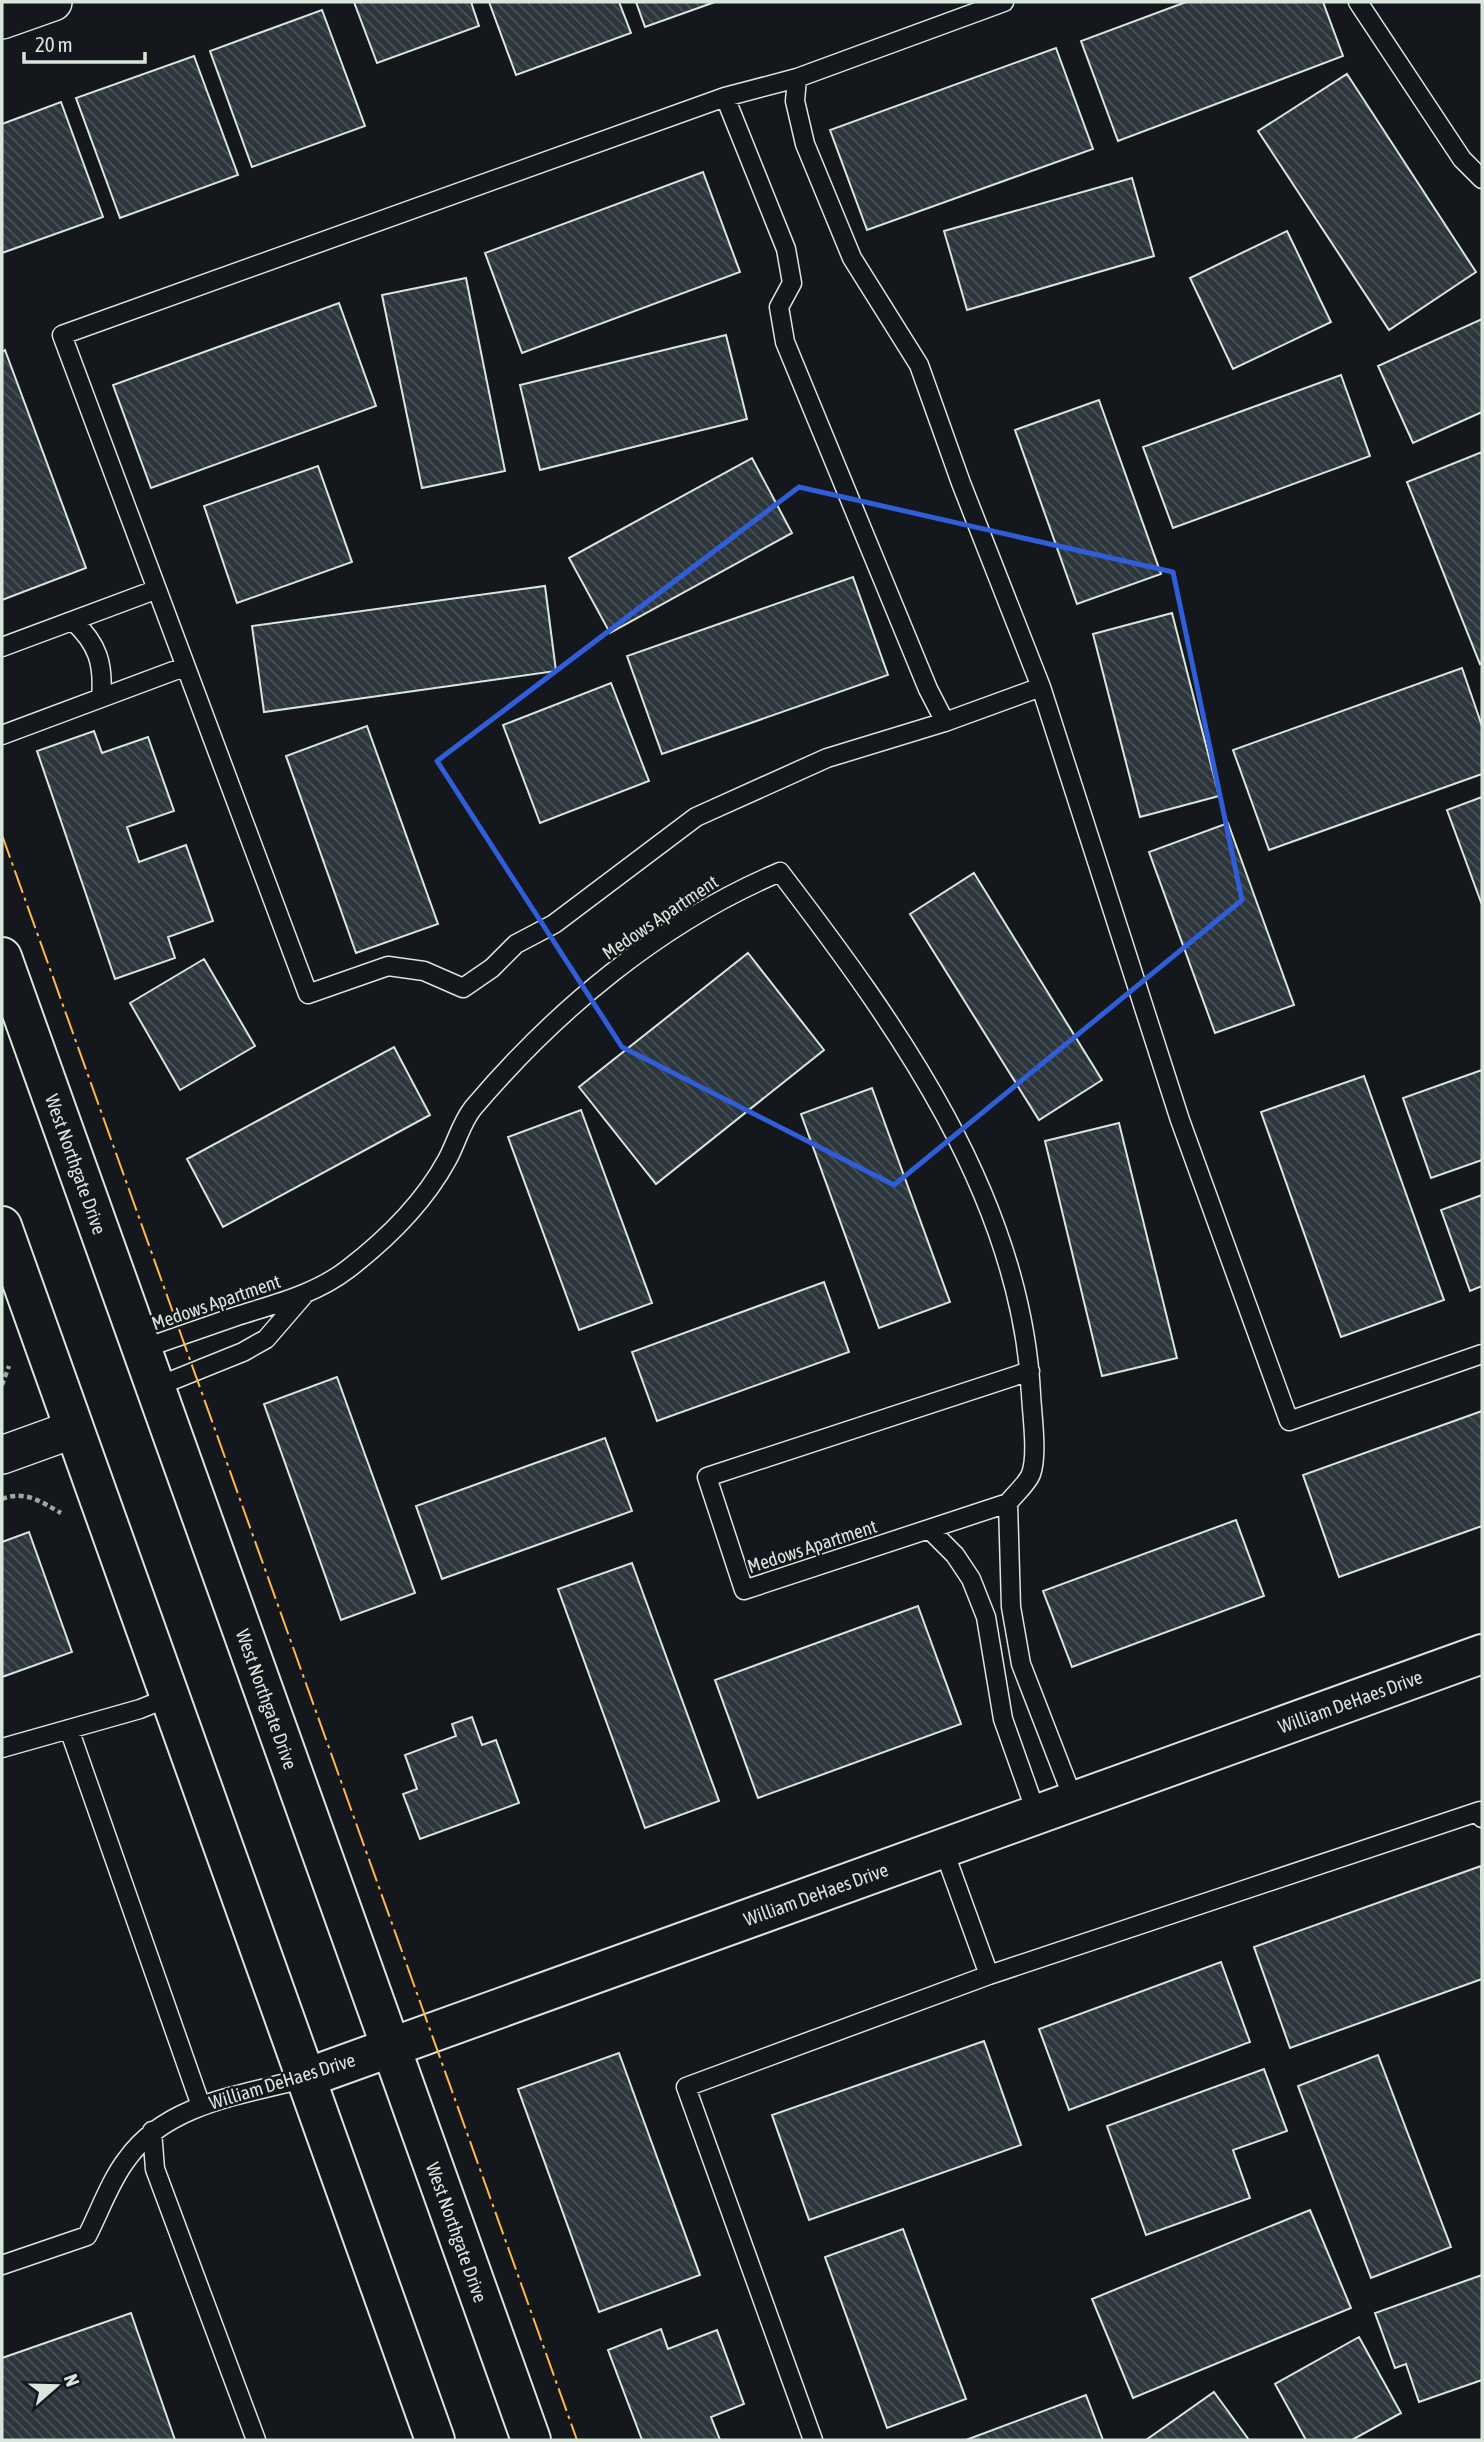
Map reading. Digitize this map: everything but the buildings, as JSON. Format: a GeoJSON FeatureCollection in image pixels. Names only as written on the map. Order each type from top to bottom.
{"type":"FeatureCollection","features":[{"type":"Feature","properties":{"kind":"main road","name":"West Northgate Drive"},"geometry":{"type":"LineString","coordinates":[[2,957],[531,2440]]}},
{"type":"Feature","properties":{"kind":"main road"},"geometry":{"type":"LineString","coordinates":[[2,1227],[435,2440]]}},
{"type":"Feature","properties":{"kind":"main road","name":"William DeHaes Drive"},"geometry":{"type":"LineString","coordinates":[[306,2078],[1074,1801],[1481,1660]]}},
{"type":"Feature","properties":{"kind":"street"},"geometry":{"type":"LineString","coordinates":[[2,20],[53,2]]}},
{"type":"Feature","properties":{"kind":"street"},"geometry":{"type":"LineString","coordinates":[[2,1455],[74,1429]]}},
{"type":"Feature","properties":{"kind":"lane"},"geometry":{"type":"LineString","coordinates":[[1004,2],[797,78],[725,97],[62,335],[308,994],[388,966],[424,971],[463,988],[492,968],[516,944],[554,924],[696,817],[827,758],[945,722],[1041,687]]}},
{"type":"Feature","properties":{"kind":"lane"},"geometry":{"type":"LineString","coordinates":[[1358,2],[1462,159],[1482,179]]}},
{"type":"Feature","properties":{"kind":"lane"},"geometry":{"type":"LineString","coordinates":[[797,78],[794,101],[805,144],[852,258],[919,365],[961,483],[1041,687],[1180,1120],[1289,1421],[1482,1354]]}},
{"type":"Feature","properties":{"kind":"lane"},"geometry":{"type":"LineString","coordinates":[[725,97],[786,249],[792,283],[779,307],[785,342],[928,689],[945,722]]}},
{"type":"Feature","properties":{"kind":"lane"},"geometry":{"type":"LineString","coordinates":[[2,647],[155,590]]}},
{"type":"Feature","properties":{"kind":"lane"},"geometry":{"type":"LineString","coordinates":[[73,621],[89,636],[99,655],[103,673],[101,698]]}},
{"type":"Feature","properties":{"kind":"lane"},"geometry":{"type":"LineString","coordinates":[[2,735],[184,667]]}},
{"type":"Feature","properties":{"kind":"lane","name":"Medows Apartment"},"geometry":{"type":"LineString","coordinates":[[142,1349],[304,1294],[346,1271],[390,1235],[419,1201],[447,1161],[470,1111],[547,1029],[633,956],[697,912],[739,889],[779,872],[877,1003],[933,1096],[974,1175],[994,1222],[1016,1296],[1030,1371],[1031,1474],[1008,1503],[744,1590],[707,1477],[1030,1371]]}},
{"type":"Feature","properties":{"kind":"lane","name":"Medows Apartment"},"geometry":{"type":"LineString","coordinates":[[156,1387],[212,1366],[266,1339],[304,1294]]}},
{"type":"Feature","properties":{"kind":"lane"},"geometry":{"type":"LineString","coordinates":[[1008,1503],[1011,1606],[1021,1664],[1074,1801]]}},
{"type":"Feature","properties":{"kind":"lane"},"geometry":{"type":"LineString","coordinates":[[929,1529],[955,1555],[971,1579],[986,1617],[1003,1719],[1037,1815]]}},
{"type":"Feature","properties":{"kind":"lane"},"geometry":{"type":"LineString","coordinates":[[2,1748],[69,1730],[170,1697]]}},
{"type":"Feature","properties":{"kind":"lane"},"geometry":{"type":"LineString","coordinates":[[69,1730],[201,2106]]}},
{"type":"Feature","properties":{"kind":"lane"},"geometry":{"type":"LineString","coordinates":[[813,2440],[686,2087],[989,1975],[1480,1811],[1482,1818]]}},
{"type":"Feature","properties":{"kind":"lane"},"geometry":{"type":"LineString","coordinates":[[943,1848],[989,1975]]}},
{"type":"Feature","properties":{"kind":"lane","name":"William DeHaes Drive"},"geometry":{"type":"LineString","coordinates":[[152,2131],[201,2106],[306,2078]]}},
{"type":"Feature","properties":{"kind":"lane"},"geometry":{"type":"LineString","coordinates":[[2,2265],[87,2236],[126,2160],[152,2131]]}},
{"type":"Feature","properties":{"kind":"lane"},"geometry":{"type":"LineString","coordinates":[[152,2131],[155,2169],[256,2440]]}},
{"type":"Feature","properties":{"kind":"highlighted area"},"geometry":{"type":"Polygon","coordinates":[[[799,487],[1173,572],[1242,900],[894,1185],[622,1047],[437,761],[799,487]]]}},
{"type":"Feature","properties":{"kind":"power"},"geometry":{"type":"LineString","coordinates":[[2,835],[577,2440]]}}]}
